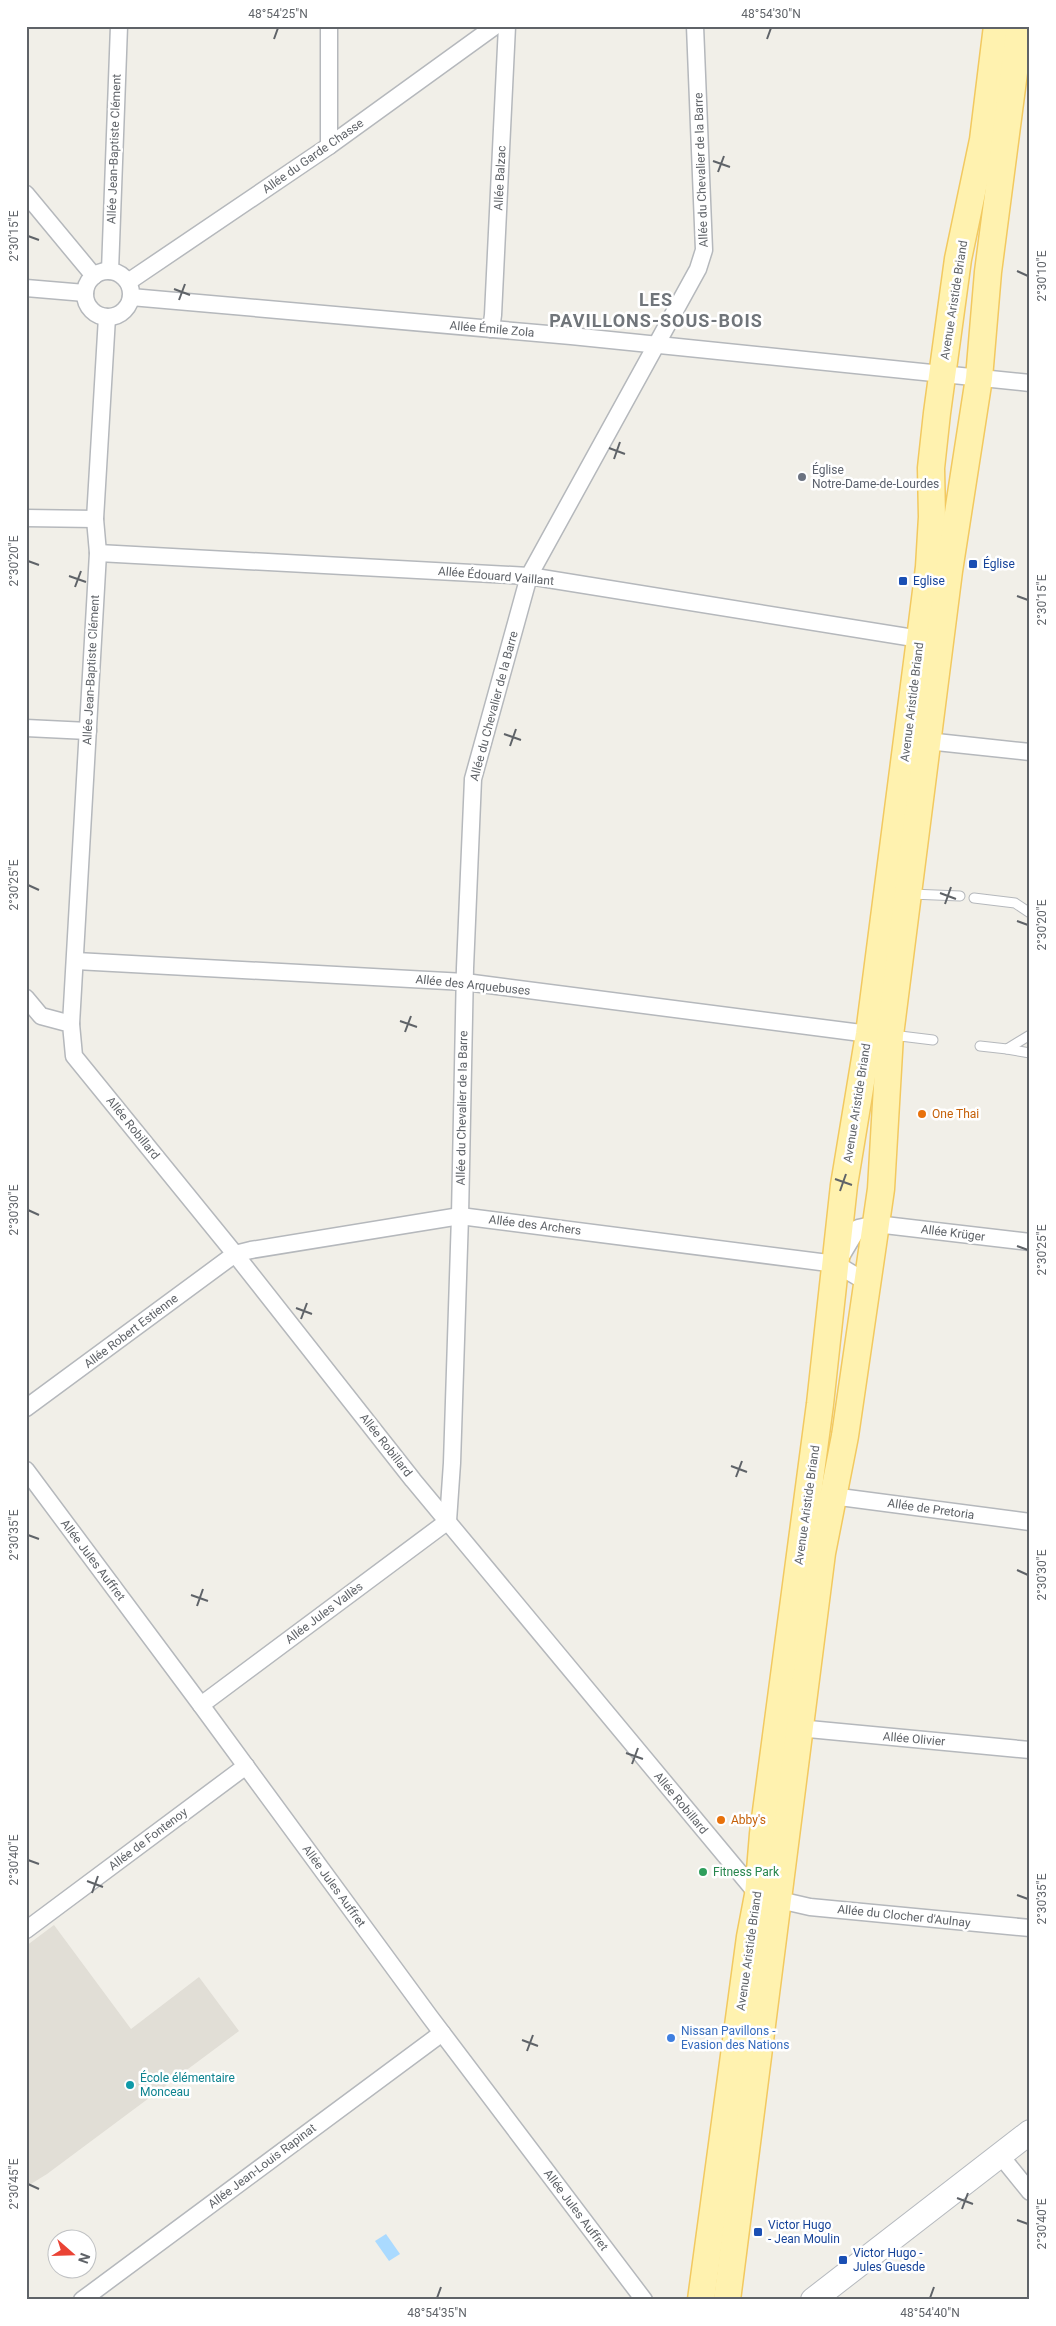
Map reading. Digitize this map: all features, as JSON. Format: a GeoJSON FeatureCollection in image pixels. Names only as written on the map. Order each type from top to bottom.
{"type":"FeatureCollection","features":[{"type":"Feature","properties":{"kind":"main road","name":"Avenue Aristide Briand"},"geometry":{"type":"LineString","coordinates":[[727,2300],[768,1897],[798,1728],[822,1553],[845,1436],[881,1189],[879,1034],[930,557],[932,517],[931,468],[958,259],[983,140],[997,26]]}},
{"type":"Feature","properties":{"kind":"main road","name":"Avenue Aristide Briand"},"geometry":{"type":"LineString","coordinates":[[702,2300],[750,1937],[768,1897],[763,1834],[820,1404],[844,1185],[879,1034],[908,893],[949,570],[979,378],[988,272],[1022,71],[1020,26]]}},
{"type":"Feature","properties":{"kind":"street","name":"Allée Jean-Baptiste Clément"},"geometry":{"type":"LineString","coordinates":[[110,271],[119,26]]}},
{"type":"Feature","properties":{"kind":"street"},"geometry":{"type":"LineString","coordinates":[[328,146],[329,26]]}},
{"type":"Feature","properties":{"kind":"street","name":"Allée du Garde Chasse"},"geometry":{"type":"LineString","coordinates":[[130,289],[495,26]]}},
{"type":"Feature","properties":{"kind":"street","name":"Allée Balzac"},"geometry":{"type":"LineString","coordinates":[[491,329],[507,26]]}},
{"type":"Feature","properties":{"kind":"street","name":"Allée du Chevalier de la Barre"},"geometry":{"type":"LineString","coordinates":[[448,1522],[452,1463],[465,982],[473,779],[529,576],[698,269],[704,250],[695,26]]}},
{"type":"Feature","properties":{"kind":"street"},"geometry":{"type":"LineString","coordinates":[[26,194],[94,276]]}},
{"type":"Feature","properties":{"kind":"street"},"geometry":{"type":"LineString","coordinates":[[110,271],[120,274],[130,289],[126,309],[114,316],[100,316],[89,307],[85,293],[94,276],[110,271]]}},
{"type":"Feature","properties":{"kind":"street"},"geometry":{"type":"LineString","coordinates":[[26,288],[85,293]]}},
{"type":"Feature","properties":{"kind":"street","name":"Allée Émile Zola"},"geometry":{"type":"LineString","coordinates":[[130,289],[491,329],[657,344],[1030,384]]}},
{"type":"Feature","properties":{"kind":"street","name":"Allée Jean-Baptiste Clément"},"geometry":{"type":"LineString","coordinates":[[71,1024],[98,553],[95,519],[107,317]]}},
{"type":"Feature","properties":{"kind":"street"},"geometry":{"type":"LineString","coordinates":[[26,518],[95,519]]}},
{"type":"Feature","properties":{"kind":"street","name":"Allée Édouard Vaillant"},"geometry":{"type":"LineString","coordinates":[[98,553],[529,576],[920,639]]}},
{"type":"Feature","properties":{"kind":"street"},"geometry":{"type":"LineString","coordinates":[[26,728],[88,731]]}},
{"type":"Feature","properties":{"kind":"street"},"geometry":{"type":"LineString","coordinates":[[927,741],[1030,752]]}},
{"type":"Feature","properties":{"kind":"street","name":"Allée des Arquebuses"},"geometry":{"type":"LineString","coordinates":[[76,960],[465,982],[879,1034]]}},
{"type":"Feature","properties":{"kind":"street"},"geometry":{"type":"LineString","coordinates":[[26,998],[41,1016],[71,1024]]}},
{"type":"Feature","properties":{"kind":"street","name":"Allée Robillard"},"geometry":{"type":"LineString","coordinates":[[71,1024],[74,1056],[235,1254],[448,1522],[768,1897]]}},
{"type":"Feature","properties":{"kind":"street","name":"Allée des Archers"},"geometry":{"type":"LineString","coordinates":[[235,1254],[460,1216],[836,1264]]}},
{"type":"Feature","properties":{"kind":"street"},"geometry":{"type":"LineString","coordinates":[[868,1283],[836,1264],[858,1228],[876,1224]]}},
{"type":"Feature","properties":{"kind":"street","name":"Allée Krüger"},"geometry":{"type":"LineString","coordinates":[[876,1224],[1030,1242]]}},
{"type":"Feature","properties":{"kind":"street","name":"Allée Robert Estienne"},"geometry":{"type":"LineString","coordinates":[[26,1408],[235,1254]]}},
{"type":"Feature","properties":{"kind":"street","name":"Allée Jules Auffret"},"geometry":{"type":"LineString","coordinates":[[26,1470],[442,2033],[644,2300]]}},
{"type":"Feature","properties":{"kind":"street","name":"Allée de Pretoria"},"geometry":{"type":"LineString","coordinates":[[832,1496],[1030,1522]]}},
{"type":"Feature","properties":{"kind":"street","name":"Allée Jules Vallès"},"geometry":{"type":"LineString","coordinates":[[201,1705],[448,1522]]}},
{"type":"Feature","properties":{"kind":"street","name":"Allée Olivier"},"geometry":{"type":"LineString","coordinates":[[798,1728],[1030,1750]]}},
{"type":"Feature","properties":{"kind":"street","name":"Allée de Fontenoy"},"geometry":{"type":"LineString","coordinates":[[26,1930],[246,1766]]}},
{"type":"Feature","properties":{"kind":"street","name":"Allée du Clocher d'Aulnay"},"geometry":{"type":"LineString","coordinates":[[768,1897],[810,1907],[1030,1928]]}},
{"type":"Feature","properties":{"kind":"street","name":"Allée Jean-Louis Rapinat"},"geometry":{"type":"LineString","coordinates":[[82,2300],[442,2033]]}},
{"type":"Feature","properties":{"kind":"street"},"geometry":{"type":"LineString","coordinates":[[813,2300],[1030,2132]]}},
{"type":"Feature","properties":{"kind":"street"},"geometry":{"type":"LineString","coordinates":[[1000,2155],[1030,2192]]}},
{"type":"Feature","properties":{"kind":"lane"},"geometry":{"type":"LineString","coordinates":[[908,893],[960,896]]}},
{"type":"Feature","properties":{"kind":"lane"},"geometry":{"type":"LineString","coordinates":[[974,898],[1030,905]]}},
{"type":"Feature","properties":{"kind":"lane"},"geometry":{"type":"LineString","coordinates":[[1015,903],[1030,913]]}},
{"type":"Feature","properties":{"kind":"lane"},"geometry":{"type":"LineString","coordinates":[[879,1034],[933,1040]]}},
{"type":"Feature","properties":{"kind":"lane"},"geometry":{"type":"LineString","coordinates":[[1007,1050],[1030,1035]]}},
{"type":"Feature","properties":{"kind":"lane"},"geometry":{"type":"LineString","coordinates":[[980,1046],[1030,1053]]}},
{"type":"Feature","properties":{"kind":"shaded area"},"geometry":{"type":"Polygon","coordinates":[[[54,1925],[131,2029],[199,1977],[239,2031],[47,2174],[26,2187],[26,1946],[54,1925]]]}},
{"type":"Feature","properties":{"kind":"water"},"geometry":{"type":"Polygon","coordinates":[[[386,2234],[400,2254],[389,2261],[375,2241],[386,2234]]]}},
{"type":"Feature","properties":{"kind":"place","name":"Église Notre-Dame-de-Lourdes"},"geometry":{"type":"Point","coordinates":[802,477]}},
{"type":"Feature","properties":{"kind":"place","name":"Église"},"geometry":{"type":"Point","coordinates":[973,564]}},
{"type":"Feature","properties":{"kind":"place","name":"Eglise"},"geometry":{"type":"Point","coordinates":[903,581]}},
{"type":"Feature","properties":{"kind":"place","name":"One Thai"},"geometry":{"type":"Point","coordinates":[922,1114]}},
{"type":"Feature","properties":{"kind":"place","name":"Abby's"},"geometry":{"type":"Point","coordinates":[721,1820]}},
{"type":"Feature","properties":{"kind":"place","name":"Fitness Park"},"geometry":{"type":"Point","coordinates":[703,1872]}},
{"type":"Feature","properties":{"kind":"place","name":"Nissan Pavillons - Evasion des Nations"},"geometry":{"type":"Point","coordinates":[671,2038]}},
{"type":"Feature","properties":{"kind":"place","name":"École élémentaire Monceau"},"geometry":{"type":"Point","coordinates":[130,2085]}},
{"type":"Feature","properties":{"kind":"place","name":"Victor Hugo - Jean Moulin"},"geometry":{"type":"Point","coordinates":[758,2232]}},
{"type":"Feature","properties":{"kind":"place","name":"Victor Hugo - Jules Guesde"},"geometry":{"type":"Point","coordinates":[843,2260]}},
{"type":"Feature","properties":{"kind":"district","name":"LES PAVILLONS-SOUS-BOIS"},"geometry":{"type":"Point","coordinates":[656,309]}}]}
